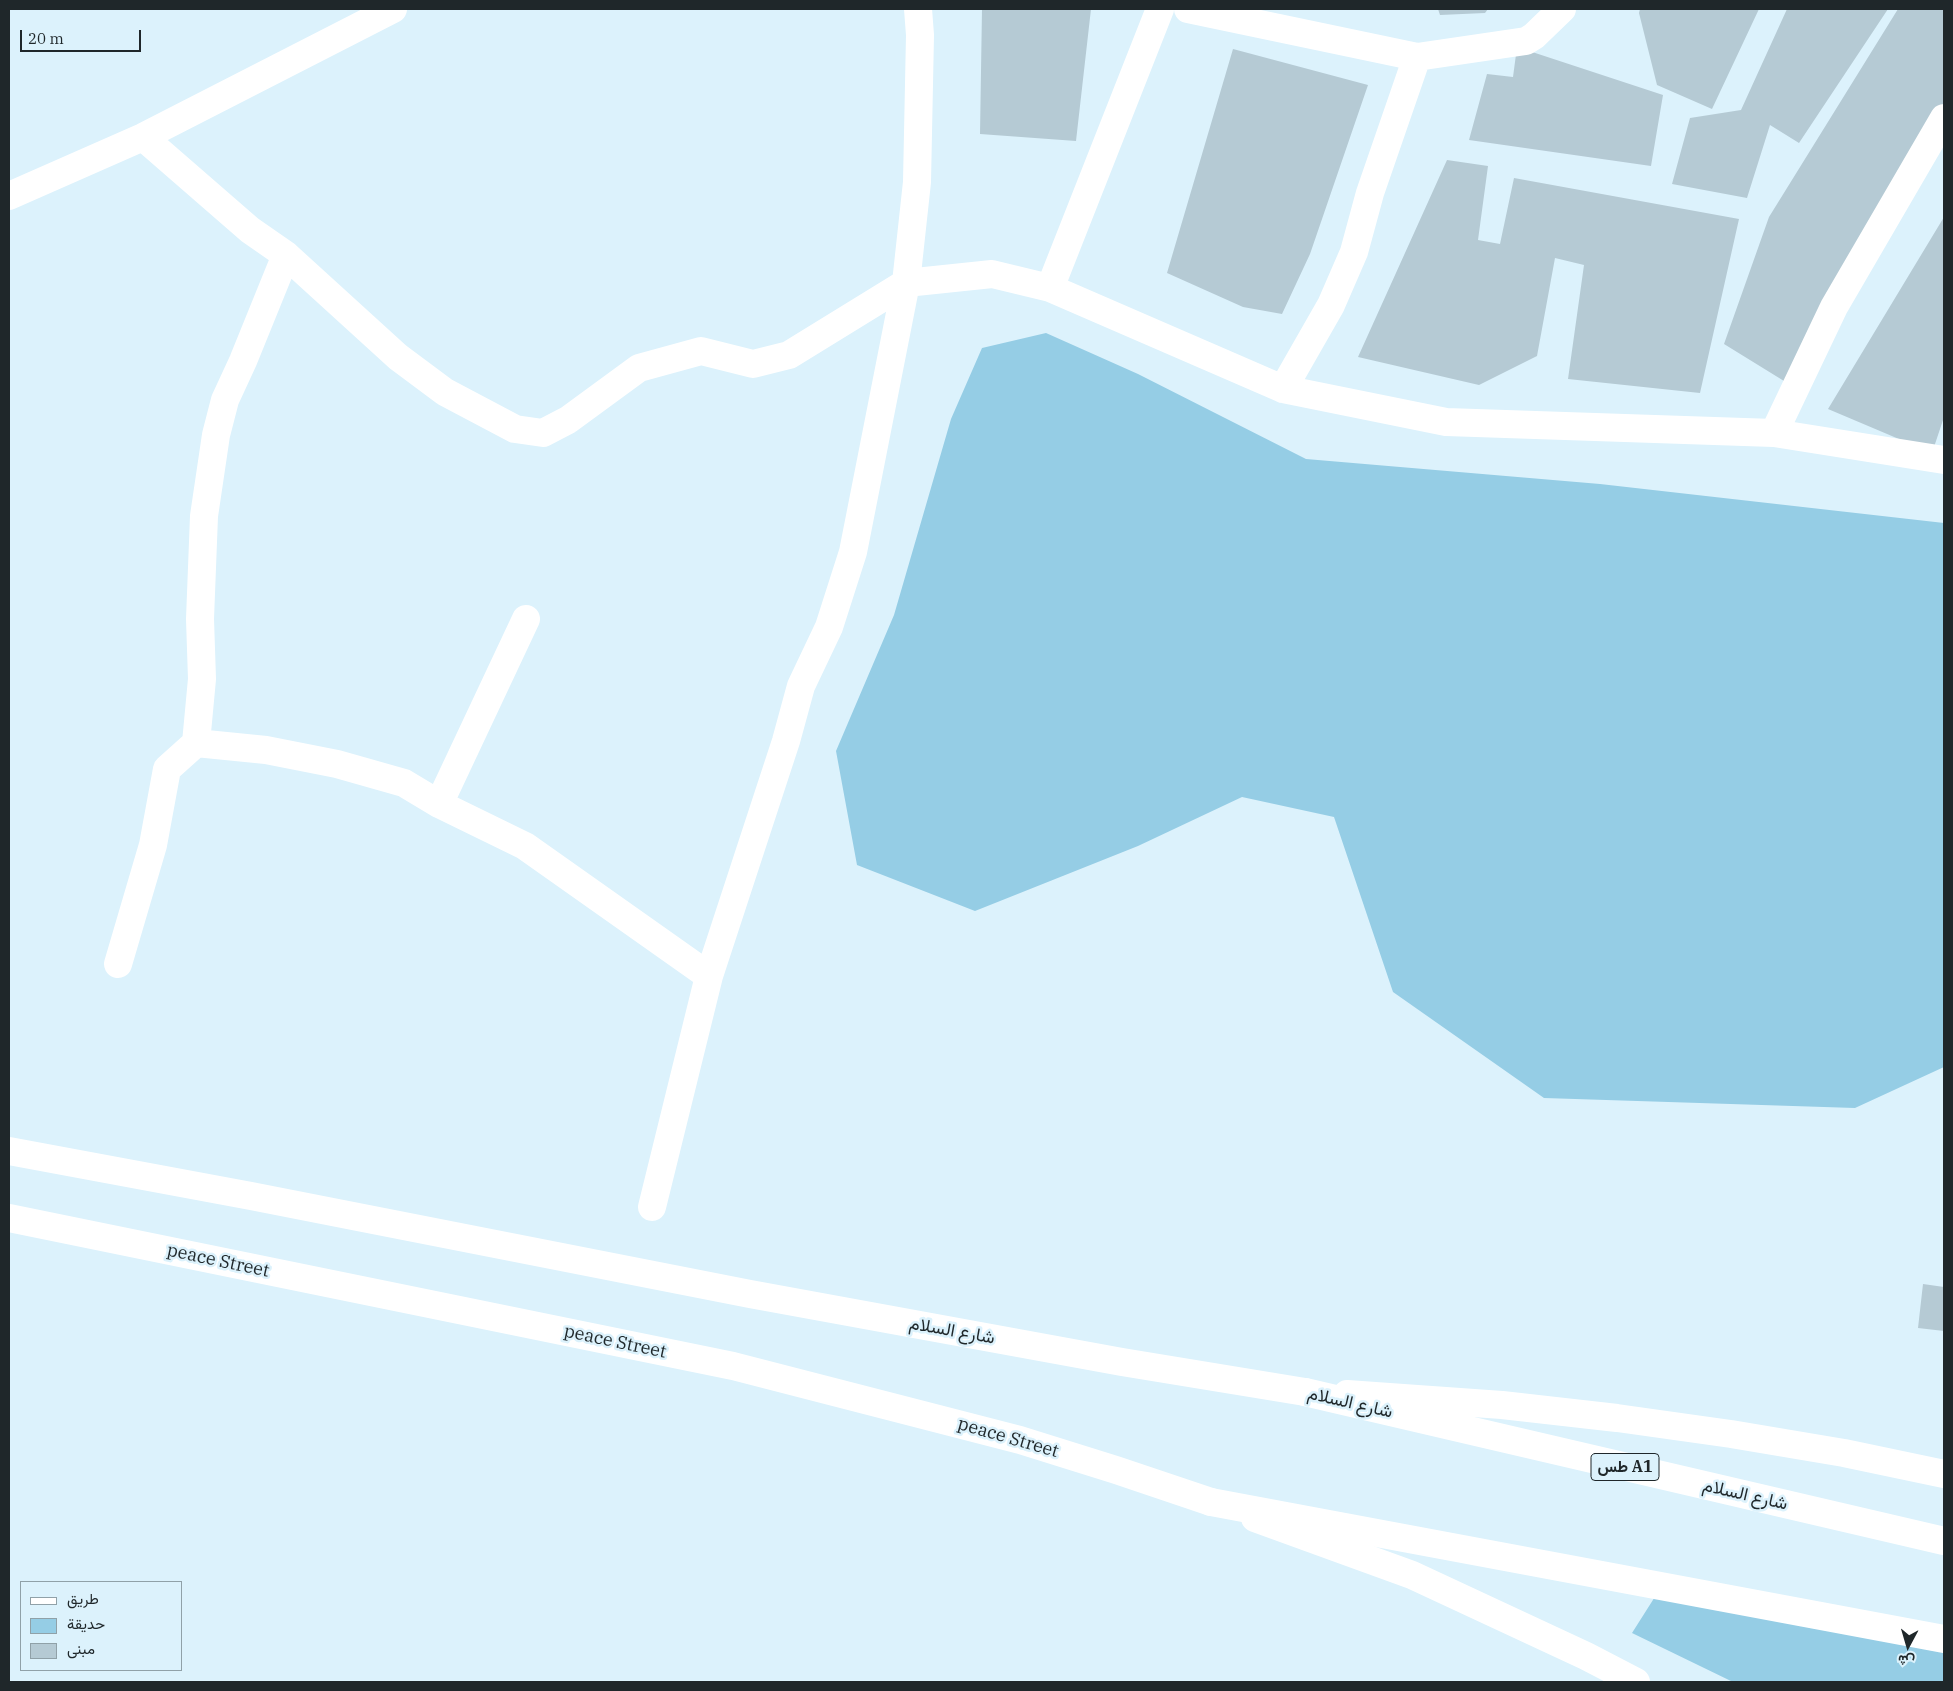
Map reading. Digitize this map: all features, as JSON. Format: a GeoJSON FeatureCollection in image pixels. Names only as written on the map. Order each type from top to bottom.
{"type":"FeatureCollection","features":[{"type":"Feature","properties":{"kind":"main road"},"geometry":{"type":"LineString","coordinates":[[9,196],[143,137],[393,9]]}},
{"type":"Feature","properties":{"kind":"main road"},"geometry":{"type":"LineString","coordinates":[[652,1207],[710,976],[786,741],[801,686],[829,627],[853,552],[906,283],[917,182],[920,35],[918,9]]}},
{"type":"Feature","properties":{"kind":"main road"},"geometry":{"type":"LineString","coordinates":[[1050,288],[1160,9]]}},
{"type":"Feature","properties":{"kind":"main road"},"geometry":{"type":"LineString","coordinates":[[1188,9],[1417,57],[1526,41],[1534,36],[1562,9]]}},
{"type":"Feature","properties":{"kind":"main road"},"geometry":{"type":"LineString","coordinates":[[1283,389],[1331,305],[1354,252],[1370,193],[1417,57]]}},
{"type":"Feature","properties":{"kind":"main road"},"geometry":{"type":"LineString","coordinates":[[1774,433],[1834,307],[1944,118]]}},
{"type":"Feature","properties":{"kind":"main road"},"geometry":{"type":"LineString","coordinates":[[143,137],[250,230],[286,255],[398,357],[445,392],[515,429],[542,432],[568,420],[639,368],[701,351],[753,364],[788,355],[906,283],[992,274],[1050,288],[1283,389],[1446,422],[1774,433],[1944,460]]}},
{"type":"Feature","properties":{"kind":"main road"},"geometry":{"type":"LineString","coordinates":[[118,964],[153,845],[167,769],[196,743],[202,679],[200,619],[204,516],[216,435],[224,400],[243,361],[286,255]]}},
{"type":"Feature","properties":{"kind":"main road"},"geometry":{"type":"LineString","coordinates":[[439,804],[526,619]]}},
{"type":"Feature","properties":{"kind":"main road"},"geometry":{"type":"LineString","coordinates":[[196,743],[266,750],[337,764],[404,783],[439,804],[525,846],[710,976]]}},
{"type":"Feature","properties":{"kind":"main road","name":"شارع السلام"},"geometry":{"type":"LineString","coordinates":[[9,1151],[251,1196],[750,1294],[1122,1362],[1305,1392],[1944,1541]]}},
{"type":"Feature","properties":{"kind":"main road","name":"peace Street"},"geometry":{"type":"LineString","coordinates":[[9,1218],[733,1366],[1020,1440],[1211,1502]]}},
{"type":"Feature","properties":{"kind":"main road"},"geometry":{"type":"LineString","coordinates":[[1305,1392],[1492,1404],[1616,1418],[1797,1445],[1944,1474]]}},
{"type":"Feature","properties":{"kind":"main road"},"geometry":{"type":"LineString","coordinates":[[1211,1502],[1944,1639]]}},
{"type":"Feature","properties":{"kind":"main road"},"geometry":{"type":"LineString","coordinates":[[1211,1502],[1412,1574],[1586,1656],[1636,1682]]}},
{"type":"Feature","properties":{"kind":"green space"},"geometry":{"type":"Polygon","coordinates":[[[1046,333],[1138,374],[1306,459],[1600,484],[1944,523],[1944,1067],[1855,1108],[1544,1098],[1393,992],[1334,817],[1242,797],[1138,846],[975,911],[857,865],[836,751],[894,615],[951,419],[982,348],[1046,333]]]}},
{"type":"Feature","properties":{"kind":"green space"},"geometry":{"type":"Polygon","coordinates":[[[1658,1592],[1944,1651],[1944,1682],[1733,1682],[1632,1633],[1658,1592]]]}},
{"type":"Feature","properties":{"kind":"building"},"geometry":{"type":"Polygon","coordinates":[[[982,9],[1091,9],[1076,141],[980,134],[982,9]]]}},
{"type":"Feature","properties":{"kind":"building"},"geometry":{"type":"Polygon","coordinates":[[[1438,9],[1488,9],[1485,13],[1440,15],[1438,9]]]}},
{"type":"Feature","properties":{"kind":"building"},"geometry":{"type":"Polygon","coordinates":[[[1640,9],[1759,9],[1712,109],[1657,85],[1639,13],[1640,9]]]}},
{"type":"Feature","properties":{"kind":"building"},"geometry":{"type":"Polygon","coordinates":[[[1787,9],[1888,9],[1799,143],[1770,125],[1747,198],[1672,184],[1690,118],[1741,110],[1787,9]]]}},
{"type":"Feature","properties":{"kind":"building"},"geometry":{"type":"Polygon","coordinates":[[[1898,9],[1944,9],[1944,104],[1784,381],[1724,344],[1769,217],[1898,9]]]}},
{"type":"Feature","properties":{"kind":"building"},"geometry":{"type":"Polygon","coordinates":[[[1517,47],[1663,95],[1651,166],[1469,140],[1487,74],[1513,77],[1517,47]]]}},
{"type":"Feature","properties":{"kind":"building"},"geometry":{"type":"Polygon","coordinates":[[[1233,49],[1368,85],[1310,254],[1282,314],[1243,307],[1167,273],[1233,49]]]}},
{"type":"Feature","properties":{"kind":"building"},"geometry":{"type":"Polygon","coordinates":[[[1447,160],[1488,166],[1478,240],[1500,244],[1514,178],[1739,219],[1700,393],[1568,379],[1584,265],[1555,258],[1537,356],[1479,385],[1358,357],[1447,160]]]}},
{"type":"Feature","properties":{"kind":"building"},"geometry":{"type":"Polygon","coordinates":[[[1944,217],[1944,417],[1932,453],[1828,409],[1944,217]]]}},
{"type":"Feature","properties":{"kind":"building"},"geometry":{"type":"Polygon","coordinates":[[[1923,1284],[1944,1287],[1944,1331],[1918,1328],[1923,1284]]]}}]}
